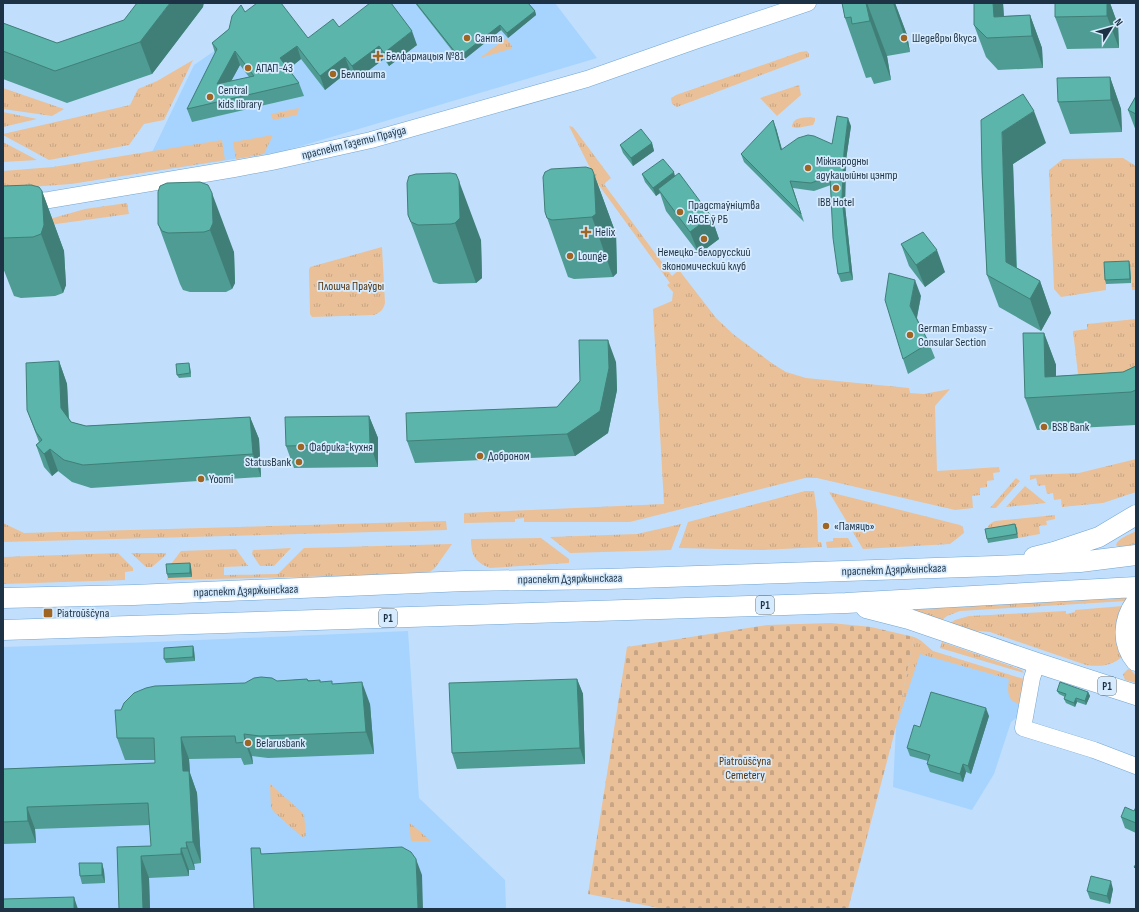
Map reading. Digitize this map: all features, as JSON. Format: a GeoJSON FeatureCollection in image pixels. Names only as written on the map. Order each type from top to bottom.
{"type":"FeatureCollection","features":[{"type":"Feature","properties":{"kind":"main road"},"geometry":{"type":"LineString","coordinates":[[996,566],[1054,552],[1099,537],[1136,515]]}},
{"type":"Feature","properties":{"kind":"main road","name":"праспект Дзяржынскага"},"geometry":{"type":"LineString","coordinates":[[3,598],[134,595],[465,581],[607,579],[996,566],[1080,562],[1136,556]]}},
{"type":"Feature","properties":{"kind":"main road"},"geometry":{"type":"LineString","coordinates":[[846,603],[1136,587]]}},
{"type":"Feature","properties":{"kind":"main road"},"geometry":{"type":"LineString","coordinates":[[1136,602],[1126,620],[1124,632],[1129,651],[1136,661]]}},
{"type":"Feature","properties":{"kind":"main road","name":"Р1"},"geometry":{"type":"LineString","coordinates":[[3,630],[846,603],[910,619],[1037,663],[1136,695]]}},
{"type":"Feature","properties":{"kind":"street","name":"праспект Газеты Праўда"},"geometry":{"type":"LineString","coordinates":[[695,41],[771,3]]}},
{"type":"Feature","properties":{"kind":"street","name":"праспект Газеты Праўда"},"geometry":{"type":"LineString","coordinates":[[3,204],[49,200],[234,169],[364,142],[587,80],[695,41],[808,3]]}},
{"type":"Feature","properties":{"kind":"street"},"geometry":{"type":"LineString","coordinates":[[1037,663],[1032,678],[1023,728],[1136,766]]}},
{"type":"Feature","properties":{"kind":"shaded area"},"geometry":{"type":"Polygon","coordinates":[[[375,3],[555,3],[597,58],[281,152],[142,173],[194,65],[220,47],[313,49],[375,3]]]}},
{"type":"Feature","properties":{"kind":"shaded area"},"geometry":{"type":"Polygon","coordinates":[[[408,631],[419,798],[505,880],[506,909],[3,909],[3,647],[408,631]]]}},
{"type":"Feature","properties":{"kind":"shaded area"},"geometry":{"type":"Polygon","coordinates":[[[912,646],[1021,681],[1019,716],[1011,722],[994,774],[972,810],[893,787],[896,727],[912,646]]]}},
{"type":"Feature","properties":{"kind":"green space"},"geometry":{"type":"Polygon","coordinates":[[[506,38],[513,48],[480,58],[506,38]]]}},
{"type":"Feature","properties":{"kind":"green space"},"geometry":{"type":"Polygon","coordinates":[[[807,51],[809,57],[677,107],[672,104],[671,98],[676,95],[800,52],[807,51]]]}},
{"type":"Feature","properties":{"kind":"green space"},"geometry":{"type":"Polygon","coordinates":[[[193,60],[164,120],[144,124],[129,145],[49,160],[3,135],[130,105],[138,89],[157,81],[193,60]]]}},
{"type":"Feature","properties":{"kind":"green space"},"geometry":{"type":"Polygon","coordinates":[[[799,85],[801,95],[777,116],[760,98],[799,85]]]}},
{"type":"Feature","properties":{"kind":"green space"},"geometry":{"type":"Polygon","coordinates":[[[3,88],[64,109],[52,116],[3,109],[3,88]]]}},
{"type":"Feature","properties":{"kind":"green space"},"geometry":{"type":"Polygon","coordinates":[[[299,108],[297,115],[273,120],[271,114],[299,108]]]}},
{"type":"Feature","properties":{"kind":"green space"},"geometry":{"type":"Polygon","coordinates":[[[3,112],[37,119],[3,127],[3,112]]]}},
{"type":"Feature","properties":{"kind":"green space"},"geometry":{"type":"Polygon","coordinates":[[[801,118],[815,118],[813,125],[797,128],[792,127],[794,121],[801,118]]]}},
{"type":"Feature","properties":{"kind":"green space"},"geometry":{"type":"Polygon","coordinates":[[[569,126],[573,127],[611,178],[604,184],[672,276],[679,270],[716,318],[733,334],[773,364],[786,372],[806,378],[909,388],[910,393],[924,394],[950,389],[935,406],[937,471],[999,467],[1000,472],[993,473],[994,480],[987,481],[987,487],[980,488],[980,495],[972,496],[973,508],[955,510],[817,478],[805,478],[630,522],[524,522],[524,518],[515,519],[515,522],[464,523],[464,513],[664,504],[653,309],[672,301],[673,292],[667,285],[670,283],[598,184],[569,126]]]}},
{"type":"Feature","properties":{"kind":"green space"},"geometry":{"type":"Polygon","coordinates":[[[273,135],[264,154],[236,159],[233,142],[273,135]]]}},
{"type":"Feature","properties":{"kind":"green space"},"geometry":{"type":"Polygon","coordinates":[[[222,140],[225,160],[71,184],[3,189],[3,171],[53,167],[222,140]]]}},
{"type":"Feature","properties":{"kind":"green space"},"geometry":{"type":"Polygon","coordinates":[[[3,142],[37,160],[3,162],[3,142]]]}},
{"type":"Feature","properties":{"kind":"green space"},"geometry":{"type":"Polygon","coordinates":[[[1123,158],[1136,166],[1136,290],[1132,290],[1130,265],[1105,266],[1106,290],[1061,297],[1054,289],[1049,170],[1063,159],[1123,158]]]}},
{"type":"Feature","properties":{"kind":"green space"},"geometry":{"type":"Polygon","coordinates":[[[127,203],[129,214],[49,225],[46,220],[85,209],[127,203]]]}},
{"type":"Feature","properties":{"kind":"green space","name":"Плошча Праўды"},"geometry":{"type":"Polygon","coordinates":[[[382,247],[385,303],[378,313],[374,315],[312,317],[310,314],[310,267],[382,247]]]}},
{"type":"Feature","properties":{"kind":"green space"},"geometry":{"type":"Polygon","coordinates":[[[1136,319],[1136,367],[1126,372],[1083,377],[1078,374],[1073,331],[1087,329],[1087,324],[1136,319]]]}},
{"type":"Feature","properties":{"kind":"green space"},"geometry":{"type":"Polygon","coordinates":[[[1136,459],[1136,492],[1103,503],[1062,507],[1061,499],[1054,500],[1053,493],[1047,494],[1045,485],[1038,486],[1036,478],[1030,480],[1030,475],[1079,473],[1136,459]]]}},
{"type":"Feature","properties":{"kind":"green space"},"geometry":{"type":"Polygon","coordinates":[[[1016,478],[1020,481],[996,508],[990,508],[1016,478]]]}},
{"type":"Feature","properties":{"kind":"green space"},"geometry":{"type":"Polygon","coordinates":[[[1025,486],[1046,503],[1006,507],[1025,486]]]}},
{"type":"Feature","properties":{"kind":"green space"},"geometry":{"type":"Polygon","coordinates":[[[805,491],[814,491],[817,511],[818,542],[821,542],[822,547],[762,550],[679,548],[688,522],[805,491]]]}},
{"type":"Feature","properties":{"kind":"green space"},"geometry":{"type":"Polygon","coordinates":[[[829,492],[960,525],[963,527],[964,533],[950,544],[863,549],[829,492]]]}},
{"type":"Feature","properties":{"kind":"green space"},"geometry":{"type":"Polygon","coordinates":[[[1055,515],[1055,519],[1046,521],[1047,525],[1039,526],[1040,534],[1018,538],[987,533],[988,526],[995,521],[1055,515]]]}},
{"type":"Feature","properties":{"kind":"green space"},"geometry":{"type":"Polygon","coordinates":[[[446,521],[447,530],[3,542],[3,523],[24,533],[446,521]]]}},
{"type":"Feature","properties":{"kind":"green space"},"geometry":{"type":"Polygon","coordinates":[[[681,524],[671,550],[570,553],[550,537],[637,534],[681,524]]]}},
{"type":"Feature","properties":{"kind":"green space"},"geometry":{"type":"Polygon","coordinates":[[[1136,531],[1136,544],[1119,547],[1116,545],[1121,539],[1136,531]]]}},
{"type":"Feature","properties":{"kind":"green space"},"geometry":{"type":"Polygon","coordinates":[[[541,538],[569,559],[569,563],[490,568],[477,560],[473,554],[471,545],[471,539],[541,538]]]}},
{"type":"Feature","properties":{"kind":"green space"},"geometry":{"type":"Polygon","coordinates":[[[833,538],[848,538],[853,547],[827,548],[826,542],[833,541],[833,538]]]}},
{"type":"Feature","properties":{"kind":"green space"},"geometry":{"type":"Polygon","coordinates":[[[452,544],[435,568],[427,574],[167,580],[167,578],[192,577],[168,568],[181,551],[236,549],[248,566],[224,567],[224,575],[278,574],[304,548],[452,544]]]}},
{"type":"Feature","properties":{"kind":"green space"},"geometry":{"type":"Polygon","coordinates":[[[291,548],[274,566],[260,566],[252,554],[253,550],[291,548]]]}},
{"type":"Feature","properties":{"kind":"green space"},"geometry":{"type":"Polygon","coordinates":[[[118,553],[133,568],[133,571],[125,572],[125,580],[3,584],[3,557],[118,553]]]}},
{"type":"Feature","properties":{"kind":"green space"},"geometry":{"type":"Polygon","coordinates":[[[131,553],[166,553],[166,555],[152,567],[146,567],[131,553]]]}},
{"type":"Feature","properties":{"kind":"green space"},"geometry":{"type":"Polygon","coordinates":[[[1130,594],[1126,601],[960,611],[947,616],[941,621],[912,611],[911,609],[1130,594]]]}},
{"type":"Feature","properties":{"kind":"green space"},"geometry":{"type":"Polygon","coordinates":[[[1123,606],[1116,625],[1117,644],[1122,657],[1114,662],[1101,666],[1086,665],[990,632],[967,630],[949,624],[955,620],[969,616],[1066,611],[1066,614],[1075,612],[1075,610],[1123,606]]]}},
{"type":"Feature","properties":{"kind":"green space","name":"Piatroŭščyna Cemetery"},"geometry":{"type":"Polygon","coordinates":[[[831,623],[871,627],[914,637],[896,727],[848,909],[664,909],[588,894],[627,647],[767,625],[831,623]]]}},
{"type":"Feature","properties":{"kind":"green space"},"geometry":{"type":"Polygon","coordinates":[[[914,637],[933,651],[1027,680],[1024,704],[1011,700],[1008,693],[1009,679],[920,654],[896,727],[914,637]]]}},
{"type":"Feature","properties":{"kind":"green space"},"geometry":{"type":"Polygon","coordinates":[[[942,642],[1022,670],[1024,673],[940,648],[942,642]]]}},
{"type":"Feature","properties":{"kind":"green space"},"geometry":{"type":"Polygon","coordinates":[[[1128,669],[1131,670],[1136,676],[1136,683],[1125,680],[1123,674],[1128,669]]]}},
{"type":"Feature","properties":{"kind":"green space"},"geometry":{"type":"Polygon","coordinates":[[[270,784],[304,814],[306,836],[302,837],[271,808],[270,784]]]}},
{"type":"Feature","properties":{"kind":"green space"},"geometry":{"type":"Polygon","coordinates":[[[409,822],[431,841],[411,841],[409,822]]]}},
{"type":"Feature","properties":{"kind":"building"},"geometry":{"type":"Polygon","coordinates":[[[137,3],[170,3],[140,42],[55,71],[3,51],[3,23],[57,43],[124,20],[137,3]]]}},
{"type":"Feature","properties":{"kind":"building"},"geometry":{"type":"Polygon","coordinates":[[[257,3],[281,3],[308,38],[333,19],[339,27],[370,3],[391,3],[412,31],[384,53],[379,46],[352,66],[345,57],[320,76],[297,46],[280,58],[299,83],[187,109],[217,49],[212,43],[229,29],[232,16],[241,5],[245,12],[257,3]],[[235,51],[217,84],[254,76],[235,51]]]}},
{"type":"Feature","properties":{"kind":"building","name":"Санта"},"geometry":{"type":"Polygon","coordinates":[[[416,3],[528,3],[535,11],[507,33],[500,25],[459,57],[416,3]]]}},
{"type":"Feature","properties":{"kind":"building"},"geometry":{"type":"Polygon","coordinates":[[[842,3],[866,3],[870,21],[852,24],[851,17],[845,18],[842,3]]]}},
{"type":"Feature","properties":{"kind":"building"},"geometry":{"type":"Polygon","coordinates":[[[974,3],[993,3],[994,17],[1030,15],[1032,36],[987,38],[974,25],[974,3]]]}},
{"type":"Feature","properties":{"kind":"building"},"geometry":{"type":"Polygon","coordinates":[[[1055,3],[1107,3],[1107,16],[1055,17],[1055,3]]]}},
{"type":"Feature","properties":{"kind":"building"},"geometry":{"type":"Polygon","coordinates":[[[1110,77],[1111,100],[1058,102],[1057,78],[1110,77]]]}},
{"type":"Feature","properties":{"kind":"building"},"geometry":{"type":"Polygon","coordinates":[[[1023,94],[1034,111],[1002,132],[1006,262],[1040,281],[1030,299],[987,275],[982,172],[981,120],[1023,94]]]}},
{"type":"Feature","properties":{"kind":"building"},"geometry":{"type":"Polygon","coordinates":[[[1136,96],[1136,114],[1128,110],[1136,96]]]}},
{"type":"Feature","properties":{"kind":"building"},"geometry":{"type":"Polygon","coordinates":[[[837,116],[848,118],[844,152],[842,198],[850,272],[838,274],[833,238],[830,176],[811,183],[790,181],[801,214],[741,154],[773,120],[781,150],[798,138],[808,135],[832,144],[837,116]]]}},
{"type":"Feature","properties":{"kind":"building"},"geometry":{"type":"Polygon","coordinates":[[[641,129],[652,143],[631,158],[620,145],[641,129]]]}},
{"type":"Feature","properties":{"kind":"building"},"geometry":{"type":"Polygon","coordinates":[[[663,159],[674,172],[653,188],[642,174],[663,159]]]}},
{"type":"Feature","properties":{"kind":"building"},"geometry":{"type":"Polygon","coordinates":[[[586,167],[592,169],[594,174],[596,214],[592,217],[552,220],[547,218],[545,212],[543,177],[545,172],[551,169],[586,167]]]}},
{"type":"Feature","properties":{"kind":"building"},"geometry":{"type":"Polygon","coordinates":[[[679,173],[711,216],[690,232],[658,189],[679,173]]]}},
{"type":"Feature","properties":{"kind":"building"},"geometry":{"type":"Polygon","coordinates":[[[416,174],[456,174],[459,181],[460,218],[455,223],[451,224],[418,225],[411,222],[408,215],[407,183],[409,176],[416,174]]]}},
{"type":"Feature","properties":{"kind":"building"},"geometry":{"type":"Polygon","coordinates":[[[200,182],[208,185],[212,193],[213,223],[210,230],[204,232],[168,233],[162,231],[158,224],[158,192],[160,186],[167,183],[200,182]]]}},
{"type":"Feature","properties":{"kind":"building"},"geometry":{"type":"Polygon","coordinates":[[[31,185],[39,187],[42,191],[44,225],[41,234],[33,237],[3,238],[3,186],[31,185]]]}},
{"type":"Feature","properties":{"kind":"building"},"geometry":{"type":"Polygon","coordinates":[[[923,232],[937,250],[916,265],[901,244],[923,232]]]}},
{"type":"Feature","properties":{"kind":"building"},"geometry":{"type":"Polygon","coordinates":[[[1129,261],[1130,279],[1105,280],[1104,262],[1129,261]]]}},
{"type":"Feature","properties":{"kind":"building","name":"German Embassy - Consular Section"},"geometry":{"type":"Polygon","coordinates":[[[889,273],[915,280],[910,306],[929,343],[903,359],[885,300],[889,273]]]}},
{"type":"Feature","properties":{"kind":"building"},"geometry":{"type":"Polygon","coordinates":[[[1023,333],[1044,333],[1045,377],[1123,372],[1136,366],[1136,390],[1131,392],[1025,398],[1023,333]]]}},
{"type":"Feature","properties":{"kind":"building"},"geometry":{"type":"Polygon","coordinates":[[[579,340],[608,340],[609,368],[600,411],[567,434],[407,441],[406,413],[557,407],[580,381],[579,340]]]}},
{"type":"Feature","properties":{"kind":"building"},"geometry":{"type":"Polygon","coordinates":[[[59,361],[61,408],[71,422],[86,426],[250,417],[253,454],[83,465],[64,460],[50,449],[44,454],[36,445],[42,440],[36,432],[27,410],[26,363],[59,361]]]}},
{"type":"Feature","properties":{"kind":"building"},"geometry":{"type":"Polygon","coordinates":[[[189,363],[190,373],[177,375],[176,364],[189,363]]]}},
{"type":"Feature","properties":{"kind":"building"},"geometry":{"type":"Polygon","coordinates":[[[369,416],[370,444],[286,446],[285,417],[369,416]]]}},
{"type":"Feature","properties":{"kind":"building"},"geometry":{"type":"Polygon","coordinates":[[[1015,524],[1017,534],[987,539],[985,529],[1015,524]]]}},
{"type":"Feature","properties":{"kind":"building"},"geometry":{"type":"Polygon","coordinates":[[[190,563],[190,573],[167,574],[166,564],[190,563]]]}},
{"type":"Feature","properties":{"kind":"building"},"geometry":{"type":"Polygon","coordinates":[[[193,646],[193,657],[164,659],[164,648],[193,646]]]}},
{"type":"Feature","properties":{"kind":"building"},"geometry":{"type":"Polygon","coordinates":[[[254,678],[272,678],[277,681],[307,679],[308,681],[320,680],[320,682],[332,681],[332,684],[362,682],[366,732],[260,736],[244,734],[245,742],[236,743],[235,736],[181,737],[183,771],[189,771],[193,842],[186,842],[187,848],[181,848],[181,854],[141,856],[143,909],[119,909],[117,847],[151,846],[148,803],[27,807],[28,821],[3,822],[3,769],[155,763],[154,738],[117,738],[115,710],[121,710],[124,703],[134,693],[155,686],[245,683],[254,678]]]}},
{"type":"Feature","properties":{"kind":"building"},"geometry":{"type":"Polygon","coordinates":[[[577,679],[580,748],[452,753],[449,683],[577,679]]]}},
{"type":"Feature","properties":{"kind":"building"},"geometry":{"type":"Polygon","coordinates":[[[1060,682],[1088,692],[1085,701],[1076,698],[1074,703],[1064,699],[1066,694],[1057,691],[1060,682]]]}},
{"type":"Feature","properties":{"kind":"building"},"geometry":{"type":"Polygon","coordinates":[[[931,692],[986,708],[968,766],[963,764],[960,774],[927,764],[930,755],[907,748],[914,725],[920,727],[931,692]]]}},
{"type":"Feature","properties":{"kind":"building"},"geometry":{"type":"Polygon","coordinates":[[[1125,807],[1134,811],[1136,807],[1136,823],[1121,817],[1125,807]]]}},
{"type":"Feature","properties":{"kind":"building"},"geometry":{"type":"Polygon","coordinates":[[[402,847],[411,852],[416,859],[418,909],[254,909],[251,848],[260,848],[261,854],[402,847]]]}},
{"type":"Feature","properties":{"kind":"building"},"geometry":{"type":"Polygon","coordinates":[[[79,863],[102,863],[102,875],[80,876],[79,863]]]}},
{"type":"Feature","properties":{"kind":"building"},"geometry":{"type":"Polygon","coordinates":[[[1091,876],[1111,881],[1107,896],[1087,891],[1091,876]]]}},
{"type":"Feature","properties":{"kind":"building"},"geometry":{"type":"Polygon","coordinates":[[[74,897],[74,909],[3,909],[3,899],[74,897]]]}},
{"type":"Feature","properties":{"kind":"place","name":"Санта"},"geometry":{"type":"Point","coordinates":[467,38]}},
{"type":"Feature","properties":{"kind":"place","name":"Шедевры вкуса"},"geometry":{"type":"Point","coordinates":[904,38]}},
{"type":"Feature","properties":{"kind":"place","name":"Белфармацыя №81"},"geometry":{"type":"Point","coordinates":[378,56]}},
{"type":"Feature","properties":{"kind":"place","name":"АПАП-43"},"geometry":{"type":"Point","coordinates":[248,68]}},
{"type":"Feature","properties":{"kind":"place","name":"Белпошта"},"geometry":{"type":"Point","coordinates":[333,74]}},
{"type":"Feature","properties":{"kind":"place","name":"Central kids library"},"geometry":{"type":"Point","coordinates":[210,97]}},
{"type":"Feature","properties":{"kind":"place","name":"Міжнародны адукацыйны цэнтр"},"geometry":{"type":"Point","coordinates":[808,168]}},
{"type":"Feature","properties":{"kind":"place","name":"IBB Hotel"},"geometry":{"type":"Point","coordinates":[836,188]}},
{"type":"Feature","properties":{"kind":"place","name":"Прадстаўніцтва АБСЕ ў РБ"},"geometry":{"type":"Point","coordinates":[680,212]}},
{"type":"Feature","properties":{"kind":"place","name":"Helix"},"geometry":{"type":"Point","coordinates":[586,232]}},
{"type":"Feature","properties":{"kind":"place","name":"Немецко-белорусский экономический клуб"},"geometry":{"type":"Point","coordinates":[704,239]}},
{"type":"Feature","properties":{"kind":"place","name":"Lounge"},"geometry":{"type":"Point","coordinates":[570,256]}},
{"type":"Feature","properties":{"kind":"place","name":"German Embassy - Consular Section"},"geometry":{"type":"Point","coordinates":[910,335]}},
{"type":"Feature","properties":{"kind":"place","name":"BSB Bank"},"geometry":{"type":"Point","coordinates":[1044,427]}},
{"type":"Feature","properties":{"kind":"place","name":"Фабрика-кухня"},"geometry":{"type":"Point","coordinates":[301,447]}},
{"type":"Feature","properties":{"kind":"place","name":"Доброном"},"geometry":{"type":"Point","coordinates":[480,456]}},
{"type":"Feature","properties":{"kind":"place","name":"StatusBank"},"geometry":{"type":"Point","coordinates":[299,462]}},
{"type":"Feature","properties":{"kind":"place","name":"Yoomi"},"geometry":{"type":"Point","coordinates":[201,479]}},
{"type":"Feature","properties":{"kind":"place","name":"«Памяць»"},"geometry":{"type":"Point","coordinates":[826,526]}},
{"type":"Feature","properties":{"kind":"place","name":"Piatroŭščyna"},"geometry":{"type":"Point","coordinates":[48,613]}},
{"type":"Feature","properties":{"kind":"place","name":"Belarusbank"},"geometry":{"type":"Point","coordinates":[248,743]}}]}
